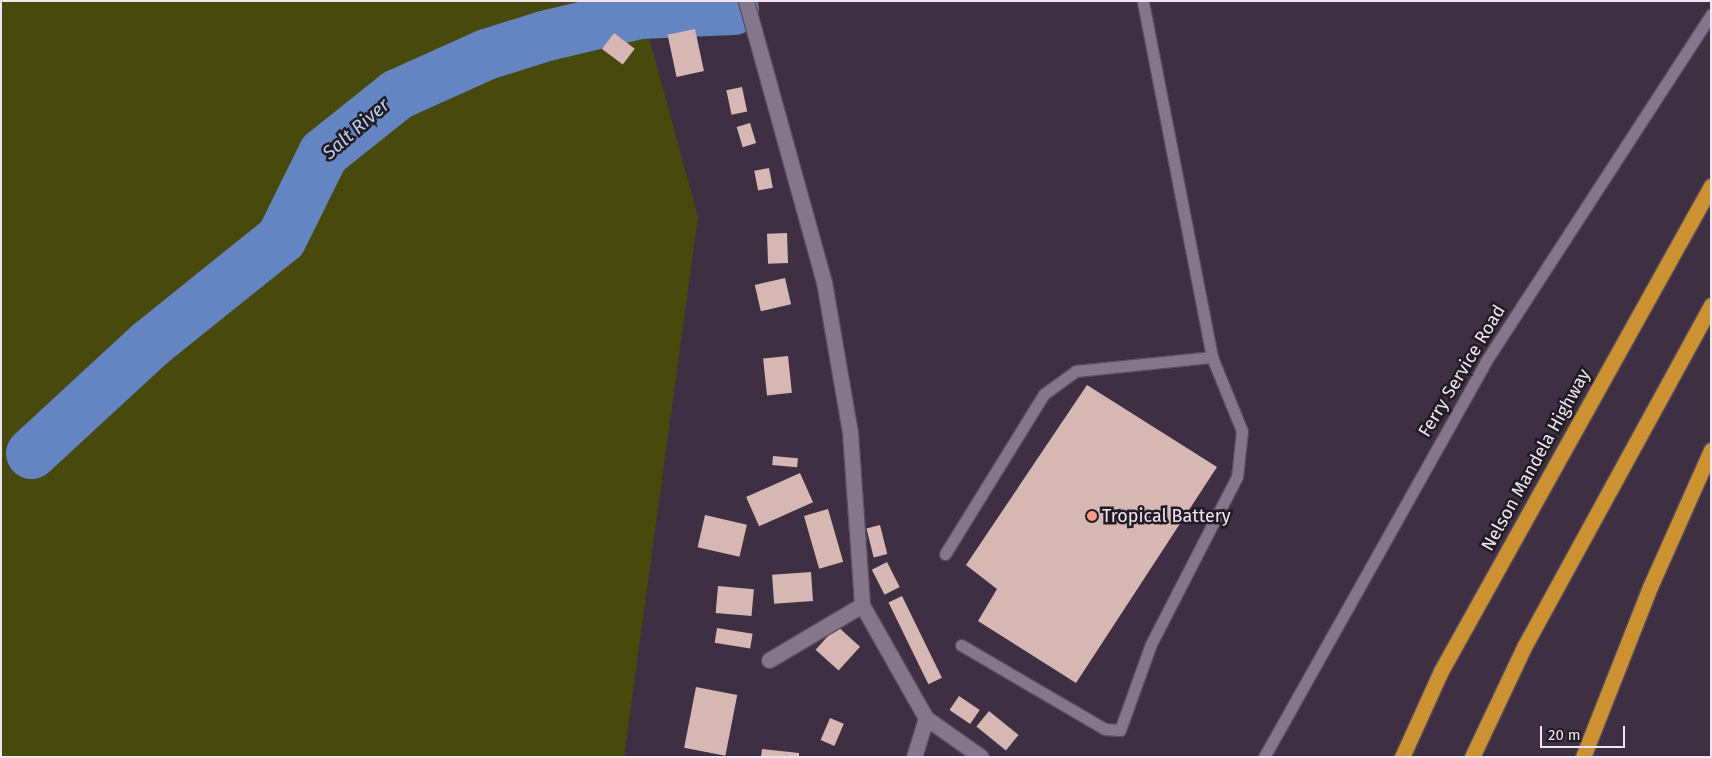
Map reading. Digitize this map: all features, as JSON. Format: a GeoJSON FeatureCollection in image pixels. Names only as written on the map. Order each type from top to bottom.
{"type":"FeatureCollection","features":[{"type":"Feature","properties":{"kind":"highway","name":"Nelson Mandela Highway"},"geometry":{"type":"LineString","coordinates":[[1402,757],[1441,671],[1711,186]]}},
{"type":"Feature","properties":{"kind":"highway"},"geometry":{"type":"LineString","coordinates":[[1472,757],[1524,648],[1711,305]]}},
{"type":"Feature","properties":{"kind":"highway"},"geometry":{"type":"LineString","coordinates":[[1583,757],[1650,587],[1711,450]]}},
{"type":"Feature","properties":{"kind":"street"},"geometry":{"type":"LineString","coordinates":[[746,1],[824,282],[850,432],[862,606],[926,718],[981,757]]}},
{"type":"Feature","properties":{"kind":"street"},"geometry":{"type":"LineString","coordinates":[[769,660],[862,606]]}},
{"type":"Feature","properties":{"kind":"street"},"geometry":{"type":"LineString","coordinates":[[914,757],[926,718]]}},
{"type":"Feature","properties":{"kind":"lane"},"geometry":{"type":"LineString","coordinates":[[961,644],[1105,729],[1120,730],[1151,644],[1237,477],[1242,431],[1212,357],[1143,1]]}},
{"type":"Feature","properties":{"kind":"lane","name":"Ferry Service Road"},"geometry":{"type":"LineString","coordinates":[[1264,757],[1486,361],[1711,15]]}},
{"type":"Feature","properties":{"kind":"lane"},"geometry":{"type":"LineString","coordinates":[[945,554],[1044,394],[1076,370],[1212,357]]}},
{"type":"Feature","properties":{"kind":"shaded area"},"geometry":{"type":"Polygon","coordinates":[[[1,1],[639,1],[698,217],[624,757],[1,757],[1,1]]]}},
{"type":"Feature","properties":{"kind":"building"},"geometry":{"type":"Polygon","coordinates":[[[695,29],[704,71],[677,77],[668,35],[695,29]]]}},
{"type":"Feature","properties":{"kind":"building"},"geometry":{"type":"Polygon","coordinates":[[[614,33],[635,49],[623,65],[602,49],[614,33]]]}},
{"type":"Feature","properties":{"kind":"building"},"geometry":{"type":"Polygon","coordinates":[[[742,87],[747,111],[732,115],[726,90],[742,87]]]}},
{"type":"Feature","properties":{"kind":"building"},"geometry":{"type":"Polygon","coordinates":[[[750,123],[756,143],[743,147],[737,127],[750,123]]]}},
{"type":"Feature","properties":{"kind":"building"},"geometry":{"type":"Polygon","coordinates":[[[769,168],[773,188],[758,190],[754,171],[769,168]]]}},
{"type":"Feature","properties":{"kind":"building"},"geometry":{"type":"Polygon","coordinates":[[[787,233],[788,263],[768,264],[767,234],[787,233]]]}},
{"type":"Feature","properties":{"kind":"building"},"geometry":{"type":"Polygon","coordinates":[[[785,278],[791,304],[761,311],[755,285],[785,278]]]}},
{"type":"Feature","properties":{"kind":"building"},"geometry":{"type":"Polygon","coordinates":[[[788,356],[792,393],[767,395],[763,359],[788,356]]]}},
{"type":"Feature","properties":{"kind":"building","name":"Tropical Battery"},"geometry":{"type":"Polygon","coordinates":[[[1087,385],[1217,467],[1076,683],[978,621],[997,589],[966,565],[1087,385]]]}},
{"type":"Feature","properties":{"kind":"building"},"geometry":{"type":"Polygon","coordinates":[[[773,456],[798,458],[797,467],[772,465],[773,456]]]}},
{"type":"Feature","properties":{"kind":"building"},"geometry":{"type":"Polygon","coordinates":[[[800,473],[813,502],[759,526],[746,497],[800,473]]]}},
{"type":"Feature","properties":{"kind":"building"},"geometry":{"type":"Polygon","coordinates":[[[828,509],[843,562],[819,569],[804,516],[828,509]]]}},
{"type":"Feature","properties":{"kind":"building"},"geometry":{"type":"Polygon","coordinates":[[[705,515],[747,525],[739,557],[698,547],[705,515]]]}},
{"type":"Feature","properties":{"kind":"building"},"geometry":{"type":"Polygon","coordinates":[[[880,525],[887,554],[874,557],[866,528],[880,525]]]}},
{"type":"Feature","properties":{"kind":"building"},"geometry":{"type":"Polygon","coordinates":[[[887,562],[900,587],[885,595],[872,570],[887,562]]]}},
{"type":"Feature","properties":{"kind":"building"},"geometry":{"type":"Polygon","coordinates":[[[811,572],[813,601],[774,604],[772,575],[811,572]]]}},
{"type":"Feature","properties":{"kind":"building"},"geometry":{"type":"Polygon","coordinates":[[[718,586],[754,589],[752,616],[716,613],[718,586]]]}},
{"type":"Feature","properties":{"kind":"building"},"geometry":{"type":"Polygon","coordinates":[[[902,596],[942,678],[928,684],[889,603],[902,596]]]}},
{"type":"Feature","properties":{"kind":"building"},"geometry":{"type":"Polygon","coordinates":[[[837,626],[860,647],[839,671],[816,650],[837,626]]]}},
{"type":"Feature","properties":{"kind":"building"},"geometry":{"type":"Polygon","coordinates":[[[717,628],[753,634],[750,648],[715,643],[717,628]]]}},
{"type":"Feature","properties":{"kind":"building"},"geometry":{"type":"Polygon","coordinates":[[[696,687],[737,695],[725,756],[684,748],[696,687]]]}},
{"type":"Feature","properties":{"kind":"building"},"geometry":{"type":"Polygon","coordinates":[[[959,696],[980,710],[970,724],[949,710],[959,696]]]}},
{"type":"Feature","properties":{"kind":"building"},"geometry":{"type":"Polygon","coordinates":[[[989,711],[1019,735],[1006,750],[976,727],[989,711]]]}},
{"type":"Feature","properties":{"kind":"building"},"geometry":{"type":"Polygon","coordinates":[[[830,718],[844,724],[834,746],[821,740],[830,718]]]}},
{"type":"Feature","properties":{"kind":"building"},"geometry":{"type":"Polygon","coordinates":[[[762,749],[799,753],[799,757],[761,757],[762,749]]]}},
{"type":"Feature","properties":{"kind":"waterway","name":"Salt River"},"geometry":{"type":"LineString","coordinates":[[31,453],[149,344],[281,238],[323,153],[397,94],[486,54],[543,36],[639,13],[733,9]]}},
{"type":"Feature","properties":{"kind":"place","name":"Tropical Battery"},"geometry":{"type":"Point","coordinates":[1092,516]}}]}
